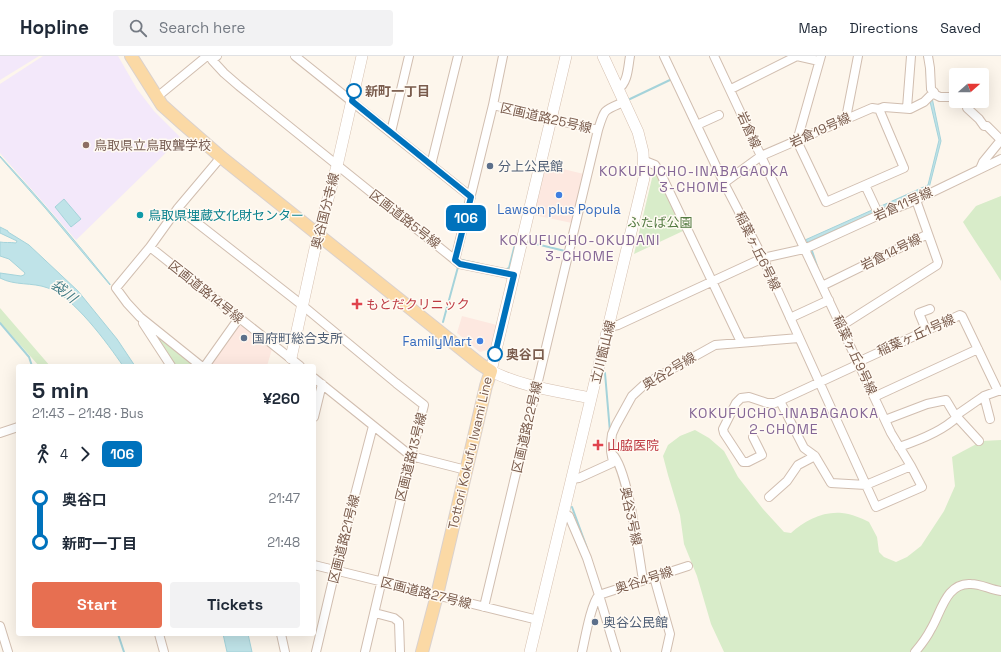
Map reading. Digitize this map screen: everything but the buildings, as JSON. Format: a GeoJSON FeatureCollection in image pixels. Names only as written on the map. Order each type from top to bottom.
{"type":"FeatureCollection","features":[{"type":"Feature","properties":{"kind":"main road","name":"Tottori Kokufu Iwami Line"},"geometry":{"type":"LineString","coordinates":[[131,56],[162,105],[221,157],[480,364],[491,371],[486,386],[437,595],[422,652]]}},
{"type":"Feature","properties":{"kind":"street"},"geometry":{"type":"LineString","coordinates":[[295,56],[471,197]]}},
{"type":"Feature","properties":{"kind":"street","name":"奥谷国分寺線"},"geometry":{"type":"LineString","coordinates":[[290,362],[318,235],[337,166],[362,56]]}},
{"type":"Feature","properties":{"kind":"street"},"geometry":{"type":"LineString","coordinates":[[391,132],[410,56]]}},
{"type":"Feature","properties":{"kind":"street"},"geometry":{"type":"LineString","coordinates":[[431,165],[458,56]]}},
{"type":"Feature","properties":{"kind":"street","name":"区画道路5号線"},"geometry":{"type":"LineString","coordinates":[[212,57],[224,73],[239,86],[455,260],[504,56]]}},
{"type":"Feature","properties":{"kind":"street"},"geometry":{"type":"LineString","coordinates":[[566,56],[491,371],[502,377],[536,387],[591,398]]}},
{"type":"Feature","properties":{"kind":"street","name":"立川甑山線"},"geometry":{"type":"LineString","coordinates":[[530,652],[644,178],[642,142],[602,56]]}},
{"type":"Feature","properties":{"kind":"street"},"geometry":{"type":"LineString","coordinates":[[618,90],[625,79],[630,56]]}},
{"type":"Feature","properties":{"kind":"street","name":"稲葉ヶ丘6号線"},"geometry":{"type":"LineString","coordinates":[[664,56],[724,183],[763,258],[820,382]]}},
{"type":"Feature","properties":{"kind":"street","name":"岩倉線"},"geometry":{"type":"LineString","coordinates":[[714,56],[804,249]]}},
{"type":"Feature","properties":{"kind":"street"},"geometry":{"type":"LineString","coordinates":[[731,90],[797,56],[820,58],[797,141],[826,202],[904,168],[879,109]]}},
{"type":"Feature","properties":{"kind":"street"},"geometry":{"type":"LineString","coordinates":[[846,118],[858,56]]}},
{"type":"Feature","properties":{"kind":"street"},"geometry":{"type":"LineString","coordinates":[[911,56],[907,108],[910,109],[924,102],[931,94],[928,56]]}},
{"type":"Feature","properties":{"kind":"street"},"geometry":{"type":"LineString","coordinates":[[157,97],[212,57]]}},
{"type":"Feature","properties":{"kind":"street"},"geometry":{"type":"LineString","coordinates":[[931,94],[940,97],[949,97]]}},
{"type":"Feature","properties":{"kind":"street","name":"区画道路22号線"},"geometry":{"type":"LineString","coordinates":[[484,607],[598,130],[606,109],[624,102]]}},
{"type":"Feature","properties":{"kind":"street","name":"区画道路25号線"},"geometry":{"type":"LineString","coordinates":[[493,105],[598,130]]}},
{"type":"Feature","properties":{"kind":"street","name":"岩倉19号線"},"geometry":{"type":"LineString","coordinates":[[724,183],[761,156],[846,118],[872,108],[907,108]]}},
{"type":"Feature","properties":{"kind":"street"},"geometry":{"type":"LineString","coordinates":[[967,108],[980,118],[984,126],[987,126],[1001,140],[983,162],[980,169]]}},
{"type":"Feature","properties":{"kind":"street"},"geometry":{"type":"LineString","coordinates":[[697,125],[719,115]]}},
{"type":"Feature","properties":{"kind":"street"},"geometry":{"type":"LineString","coordinates":[[169,364],[140,317],[116,288],[178,208],[221,157]]}},
{"type":"Feature","properties":{"kind":"street","name":"岩倉11号線"},"geometry":{"type":"LineString","coordinates":[[609,327],[618,325],[763,258],[804,249],[916,200],[1001,159]]}},
{"type":"Feature","properties":{"kind":"street"},"geometry":{"type":"LineString","coordinates":[[644,161],[655,165],[660,172],[741,342]]}},
{"type":"Feature","properties":{"kind":"street"},"geometry":{"type":"LineString","coordinates":[[866,185],[879,215]]}},
{"type":"Feature","properties":{"kind":"street"},"geometry":{"type":"LineString","coordinates":[[841,326],[937,265],[938,262],[916,200]]}},
{"type":"Feature","properties":{"kind":"street","name":"区画道路13号線"},"geometry":{"type":"LineString","coordinates":[[178,208],[302,305],[396,384],[424,405],[365,652]]}},
{"type":"Feature","properties":{"kind":"street","name":"岩倉14号線"},"geometry":{"type":"LineString","coordinates":[[822,286],[928,234]]}},
{"type":"Feature","properties":{"kind":"street","name":"区画道路14号線"},"geometry":{"type":"LineString","coordinates":[[150,246],[239,318],[290,362]]}},
{"type":"Feature","properties":{"kind":"street","name":"稲葉ヶ丘9号線"},"geometry":{"type":"LineString","coordinates":[[804,249],[885,420],[922,487],[876,507],[866,485]]}},
{"type":"Feature","properties":{"kind":"street"},"geometry":{"type":"LineString","coordinates":[[455,260],[460,264],[514,275]]}},
{"type":"Feature","properties":{"kind":"street"},"geometry":{"type":"LineString","coordinates":[[790,318],[829,300]]}},
{"type":"Feature","properties":{"kind":"street"},"geometry":{"type":"LineString","coordinates":[[926,330],[915,314],[930,309]]}},
{"type":"Feature","properties":{"kind":"street","name":"稲葉ヶ丘1号線"},"geometry":{"type":"LineString","coordinates":[[780,401],[960,315],[962,316],[998,387]]}},
{"type":"Feature","properties":{"kind":"street"},"geometry":{"type":"LineString","coordinates":[[140,317],[199,364]]}},
{"type":"Feature","properties":{"kind":"street"},"geometry":{"type":"LineString","coordinates":[[205,364],[239,318]]}},
{"type":"Feature","properties":{"kind":"street","name":"奥谷2号線"},"geometry":{"type":"LineString","coordinates":[[612,454],[611,442],[614,429],[628,403],[638,390],[655,378],[715,345],[799,338]]}},
{"type":"Feature","properties":{"kind":"street"},"geometry":{"type":"LineString","coordinates":[[874,397],[978,349]]}},
{"type":"Feature","properties":{"kind":"street"},"geometry":{"type":"LineString","coordinates":[[316,380],[411,456],[466,470]]}},
{"type":"Feature","properties":{"kind":"street"},"geometry":{"type":"LineString","coordinates":[[820,382],[866,485]]}},
{"type":"Feature","properties":{"kind":"street"},"geometry":{"type":"LineString","coordinates":[[316,409],[322,384]]}},
{"type":"Feature","properties":{"kind":"street"},"geometry":{"type":"LineString","coordinates":[[899,447],[924,437],[953,421],[958,414],[998,387]]}},
{"type":"Feature","properties":{"kind":"street"},"geometry":{"type":"LineString","coordinates":[[984,396],[990,418]]}},
{"type":"Feature","properties":{"kind":"street"},"geometry":{"type":"LineString","coordinates":[[753,437],[762,454],[748,462],[743,462],[724,433],[723,429],[740,398],[745,397],[770,404],[780,401],[804,448],[815,456],[829,477],[831,483],[866,485],[911,466]]}},
{"type":"Feature","properties":{"kind":"street"},"geometry":{"type":"LineString","coordinates":[[885,420],[927,404],[946,400],[955,415],[979,441]]}},
{"type":"Feature","properties":{"kind":"street","name":"区画道路21号線"},"geometry":{"type":"LineString","coordinates":[[316,652],[335,571],[373,426]]}},
{"type":"Feature","properties":{"kind":"street"},"geometry":{"type":"LineString","coordinates":[[0,433],[16,428]]}},
{"type":"Feature","properties":{"kind":"street"},"geometry":{"type":"LineString","coordinates":[[572,479],[579,478],[612,464],[612,454]]}},
{"type":"Feature","properties":{"kind":"street","name":"奥谷3号線"},"geometry":{"type":"LineString","coordinates":[[612,454],[620,466],[626,488],[643,580]]}},
{"type":"Feature","properties":{"kind":"street"},"geometry":{"type":"LineString","coordinates":[[769,497],[788,481],[798,465],[815,456]]}},
{"type":"Feature","properties":{"kind":"street"},"geometry":{"type":"LineString","coordinates":[[563,513],[569,516],[587,558],[616,652]]}},
{"type":"Feature","properties":{"kind":"street","name":"区画道路27号線"},"geometry":{"type":"LineString","coordinates":[[316,566],[538,620]]}},
{"type":"Feature","properties":{"kind":"street","name":"奥谷4号線"},"geometry":{"type":"LineString","coordinates":[[599,594],[688,566]]}},
{"type":"Feature","properties":{"kind":"street"},"geometry":{"type":"LineString","coordinates":[[654,577],[670,634],[666,652]]}},
{"type":"Feature","properties":{"kind":"street"},"geometry":{"type":"LineString","coordinates":[[915,652],[931,630],[949,594],[956,589],[964,585],[971,584],[1001,591]]}},
{"type":"Feature","properties":{"kind":"street"},"geometry":{"type":"LineString","coordinates":[[582,652],[593,606],[596,597],[599,594]]}},
{"type":"Feature","properties":{"kind":"street"},"geometry":{"type":"LineString","coordinates":[[375,613],[394,618],[399,622],[400,652]]}},
{"type":"Feature","properties":{"kind":"street"},"geometry":{"type":"LineString","coordinates":[[0,626],[8,652]]}},
{"type":"Feature","properties":{"kind":"street"},"geometry":{"type":"LineString","coordinates":[[160,636],[164,652]]}},
{"type":"Feature","properties":{"kind":"street"},"geometry":{"type":"LineString","coordinates":[[281,636],[284,652]]}},
{"type":"Feature","properties":{"kind":"shaded area"},"geometry":{"type":"Polygon","coordinates":[[[0,56],[39,56],[0,80],[0,56]]]}},
{"type":"Feature","properties":{"kind":"shaded area","name":"鳥取県立鳥取聾学校"},"geometry":{"type":"Polygon","coordinates":[[[43,56],[118,56],[137,89],[154,111],[181,138],[76,240],[0,153],[0,84],[43,56]]]}},
{"type":"Feature","properties":{"kind":"shaded area","name":"Lawson plus Popula"},"geometry":{"type":"Polygon","coordinates":[[[546,165],[584,174],[572,223],[534,215],[546,165]]]}},
{"type":"Feature","properties":{"kind":"shaded area","name":"FamilyMart"},"geometry":{"type":"Polygon","coordinates":[[[462,316],[497,325],[491,349],[480,352],[457,333],[462,316]]]}},
{"type":"Feature","properties":{"kind":"shaded area","name":"国府町総合支所"},"geometry":{"type":"Polygon","coordinates":[[[238,326],[244,326],[272,349],[268,364],[210,364],[238,326]]]}},
{"type":"Feature","properties":{"kind":"green space","name":"ふたば公園"},"geometry":{"type":"Polygon","coordinates":[[[656,173],[683,231],[634,254],[653,174],[656,173]]]}},
{"type":"Feature","properties":{"kind":"green space"},"geometry":{"type":"Polygon","coordinates":[[[1001,196],[1001,281],[963,222],[976,206],[1001,196]]]}},
{"type":"Feature","properties":{"kind":"green space"},"geometry":{"type":"Polygon","coordinates":[[[0,308],[48,364],[37,364],[0,322],[0,308]]]}},
{"type":"Feature","properties":{"kind":"green space"},"geometry":{"type":"Polygon","coordinates":[[[157,335],[193,364],[172,364],[155,336],[157,335]]]}},
{"type":"Feature","properties":{"kind":"green space"},"geometry":{"type":"Polygon","coordinates":[[[695,430],[709,438],[724,451],[738,477],[763,509],[784,532],[791,533],[808,521],[821,515],[835,513],[849,514],[869,522],[877,537],[879,552],[884,557],[896,562],[907,557],[921,546],[944,511],[955,486],[952,457],[982,441],[1001,440],[1001,652],[724,652],[711,624],[697,576],[684,544],[680,515],[663,456],[668,445],[680,436],[695,430]]]}},
{"type":"Feature","properties":{"kind":"water"},"geometry":{"type":"Polygon","coordinates":[[[924,56],[926,56],[929,83],[941,141],[929,188],[808,242],[805,240],[928,185],[939,140],[927,89],[924,56]]]}},
{"type":"Feature","properties":{"kind":"water"},"geometry":{"type":"Polygon","coordinates":[[[0,157],[56,219],[110,285],[0,157]]]}},
{"type":"Feature","properties":{"kind":"water"},"geometry":{"type":"Polygon","coordinates":[[[64,199],[81,219],[71,227],[55,207],[64,199]]]}},
{"type":"Feature","properties":{"kind":"water","name":"袋川"},"geometry":{"type":"Polygon","coordinates":[[[0,227],[29,245],[78,291],[117,339],[134,364],[122,364],[79,310],[58,293],[42,286],[12,282],[0,278],[0,273],[21,276],[25,273],[9,259],[0,256],[0,242],[16,243],[17,241],[0,233],[0,227]]]}},
{"type":"Feature","properties":{"kind":"water"},"geometry":{"type":"Polygon","coordinates":[[[223,636],[248,636],[252,652],[227,652],[223,636]]]}},
{"type":"Feature","properties":{"kind":"waterway"},"geometry":{"type":"LineString","coordinates":[[630,99],[672,79]]}},
{"type":"Feature","properties":{"kind":"waterway"},"geometry":{"type":"LineString","coordinates":[[505,270],[509,268],[516,240]]}},
{"type":"Feature","properties":{"kind":"waterway"},"geometry":{"type":"LineString","coordinates":[[528,242],[565,251]]}},
{"type":"Feature","properties":{"kind":"waterway"},"geometry":{"type":"LineString","coordinates":[[812,251],[818,269]]}},
{"type":"Feature","properties":{"kind":"waterway"},"geometry":{"type":"LineString","coordinates":[[462,260],[480,264]]}},
{"type":"Feature","properties":{"kind":"waterway"},"geometry":{"type":"LineString","coordinates":[[443,322],[458,267]]}},
{"type":"Feature","properties":{"kind":"waterway"},"geometry":{"type":"LineString","coordinates":[[0,323],[29,357],[31,364]]}},
{"type":"Feature","properties":{"kind":"waterway"},"geometry":{"type":"LineString","coordinates":[[605,373],[610,432]]}},
{"type":"Feature","properties":{"kind":"waterway"},"geometry":{"type":"LineString","coordinates":[[572,507],[587,548]]}},
{"type":"Feature","properties":{"kind":"waterway"},"geometry":{"type":"LineString","coordinates":[[119,636],[124,652]]}},
{"type":"Feature","properties":{"kind":"bus line","name":"106"},"geometry":{"type":"LineString","coordinates":[[354,91],[352,101],[471,197],[455,260],[460,264],[514,275],[495,354]]}},
{"type":"Feature","properties":{"kind":"place","name":"新町一丁目"},"geometry":{"type":"Point","coordinates":[354,91]}},
{"type":"Feature","properties":{"kind":"place","name":"鳥取県立鳥取聾学校"},"geometry":{"type":"Point","coordinates":[86,145]}},
{"type":"Feature","properties":{"kind":"place","name":"分上公民館"},"geometry":{"type":"Point","coordinates":[490,166]}},
{"type":"Feature","properties":{"kind":"place","name":"Lawson plus Popula"},"geometry":{"type":"Point","coordinates":[559,195]}},
{"type":"Feature","properties":{"kind":"place","name":"鳥取県埋蔵文化財センター"},"geometry":{"type":"Point","coordinates":[140,215]}},
{"type":"Feature","properties":{"kind":"place","name":"もとだクリニック"},"geometry":{"type":"Point","coordinates":[357,304]}},
{"type":"Feature","properties":{"kind":"place","name":"国府町総合支所"},"geometry":{"type":"Point","coordinates":[244,338]}},
{"type":"Feature","properties":{"kind":"place","name":"FamilyMart"},"geometry":{"type":"Point","coordinates":[480,341]}},
{"type":"Feature","properties":{"kind":"place","name":"奥谷口"},"geometry":{"type":"Point","coordinates":[495,354]}},
{"type":"Feature","properties":{"kind":"place","name":"山脇医院"},"geometry":{"type":"Point","coordinates":[598,445]}},
{"type":"Feature","properties":{"kind":"place","name":"奥谷公民館"},"geometry":{"type":"Point","coordinates":[595,622]}},
{"type":"Feature","properties":{"kind":"district","name":"KOKUFUCHO-INABAGAOKA 3-CHOME"},"geometry":{"type":"Point","coordinates":[694,180]}},
{"type":"Feature","properties":{"kind":"district","name":"KOKUFUCHO-OKUDANI 3-CHOME"},"geometry":{"type":"Point","coordinates":[580,248]}},
{"type":"Feature","properties":{"kind":"district","name":"KOKUFUCHO-INABAGAOKA 2-CHOME"},"geometry":{"type":"Point","coordinates":[784,422]}}]}
